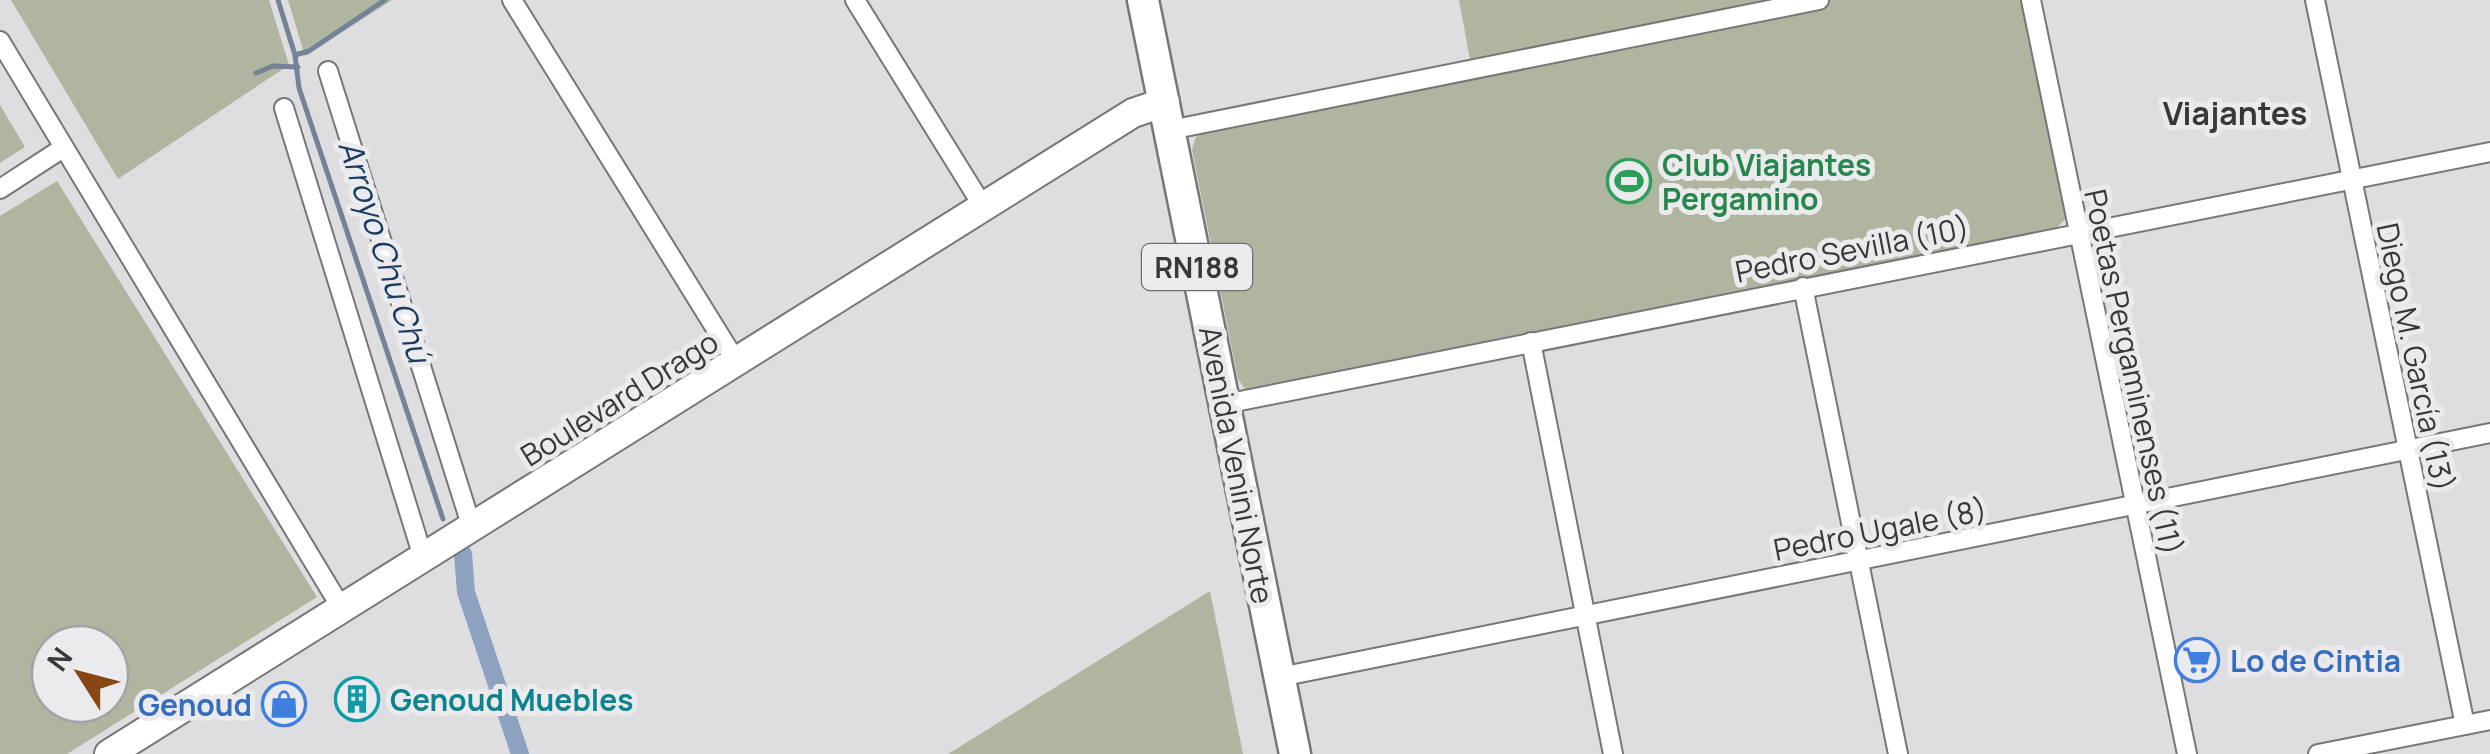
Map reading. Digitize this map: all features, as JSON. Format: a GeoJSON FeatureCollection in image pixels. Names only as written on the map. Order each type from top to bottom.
{"type":"FeatureCollection","features":[{"type":"Feature","properties":{"kind":"highway","name":"Avenida Venini Norte"},"geometry":{"type":"LineString","coordinates":[[1143,0],[1296,754]]}},
{"type":"Feature","properties":{"kind":"main road","name":"Boulevard Drago"},"geometry":{"type":"LineString","coordinates":[[109,754],[1132,113],[1167,116]]}},
{"type":"Feature","properties":{"kind":"street"},"geometry":{"type":"LineString","coordinates":[[512,0],[737,362]]}},
{"type":"Feature","properties":{"kind":"street"},"geometry":{"type":"LineString","coordinates":[[855,0],[984,208]]}},
{"type":"Feature","properties":{"kind":"street"},"geometry":{"type":"LineString","coordinates":[[1167,116],[1820,0]]}},
{"type":"Feature","properties":{"kind":"street","name":"Poetas Pergaminenses (11)"},"geometry":{"type":"LineString","coordinates":[[2031,0],[2187,754]]}},
{"type":"Feature","properties":{"kind":"street","name":"Diego M. García (13)"},"geometry":{"type":"LineString","coordinates":[[2315,0],[2465,725]]}},
{"type":"Feature","properties":{"kind":"street"},"geometry":{"type":"LineString","coordinates":[[0,41],[342,609]]}},
{"type":"Feature","properties":{"kind":"street"},"geometry":{"type":"LineString","coordinates":[[328,71],[470,529]]}},
{"type":"Feature","properties":{"kind":"street"},"geometry":{"type":"LineString","coordinates":[[284,108],[430,553]]}},
{"type":"Feature","properties":{"kind":"street"},"geometry":{"type":"LineString","coordinates":[[0,188],[63,148]]}},
{"type":"Feature","properties":{"kind":"street","name":"Pedro Sevilla (10)"},"geometry":{"type":"LineString","coordinates":[[1225,404],[2490,152]]}},
{"type":"Feature","properties":{"kind":"street"},"geometry":{"type":"LineString","coordinates":[[1803,287],[1898,754]]}},
{"type":"Feature","properties":{"kind":"street"},"geometry":{"type":"LineString","coordinates":[[1531,342],[1613,754]]}},
{"type":"Feature","properties":{"kind":"street","name":"Pedro Ugale (8)"},"geometry":{"type":"LineString","coordinates":[[1280,677],[2490,433]]}},
{"type":"Feature","properties":{"kind":"street"},"geometry":{"type":"LineString","coordinates":[[2318,754],[2490,720]]}},
{"type":"Feature","properties":{"kind":"green space"},"geometry":{"type":"Polygon","coordinates":[[[11,0],[269,0],[289,65],[118,179],[11,0]]]}},
{"type":"Feature","properties":{"kind":"green space"},"geometry":{"type":"Polygon","coordinates":[[[288,0],[392,0],[305,56],[288,0]]]}},
{"type":"Feature","properties":{"kind":"green space","name":"Club Viajantes Pergamino"},"geometry":{"type":"Polygon","coordinates":[[[1459,0],[2023,0],[2066,218],[2055,230],[1256,390],[1245,389],[1238,379],[1192,150],[1196,137],[1207,131],[1473,76],[1459,0]]]}},
{"type":"Feature","properties":{"kind":"green space"},"geometry":{"type":"Polygon","coordinates":[[[0,105],[25,147],[0,163],[0,105]]]}},
{"type":"Feature","properties":{"kind":"green space"},"geometry":{"type":"Polygon","coordinates":[[[57,181],[317,597],[130,714],[130,624],[30,624],[30,724],[115,724],[67,754],[0,754],[0,216],[57,181]]]}},
{"type":"Feature","properties":{"kind":"green space"},"geometry":{"type":"Polygon","coordinates":[[[1210,591],[1243,754],[948,754],[1210,591]]]}},
{"type":"Feature","properties":{"kind":"waterway","name":"Arroyo Chu Chú"},"geometry":{"type":"LineString","coordinates":[[278,0],[295,55],[299,88],[443,519]]}},
{"type":"Feature","properties":{"kind":"waterway"},"geometry":{"type":"LineString","coordinates":[[295,55],[309,51],[385,0]]}},
{"type":"Feature","properties":{"kind":"waterway"},"geometry":{"type":"LineString","coordinates":[[256,73],[273,66],[298,67]]}},
{"type":"Feature","properties":{"kind":"waterway","name":"Arroyo Chu Chú"},"geometry":{"type":"LineString","coordinates":[[463,554],[466,592],[520,754]]}},
{"type":"Feature","properties":{"kind":"place","name":"Club Viajantes Pergamino"},"geometry":{"type":"Point","coordinates":[1629,181]}},
{"type":"Feature","properties":{"kind":"place","name":"Lo de Cintia"},"geometry":{"type":"Point","coordinates":[2197,660]}},
{"type":"Feature","properties":{"kind":"place","name":"Genoud Muebles"},"geometry":{"type":"Point","coordinates":[357,699]}},
{"type":"Feature","properties":{"kind":"place","name":"Genoud"},"geometry":{"type":"Point","coordinates":[284,704]}},
{"type":"Feature","properties":{"kind":"district","name":"Viajantes"},"geometry":{"type":"Point","coordinates":[2235,113]}}]}
